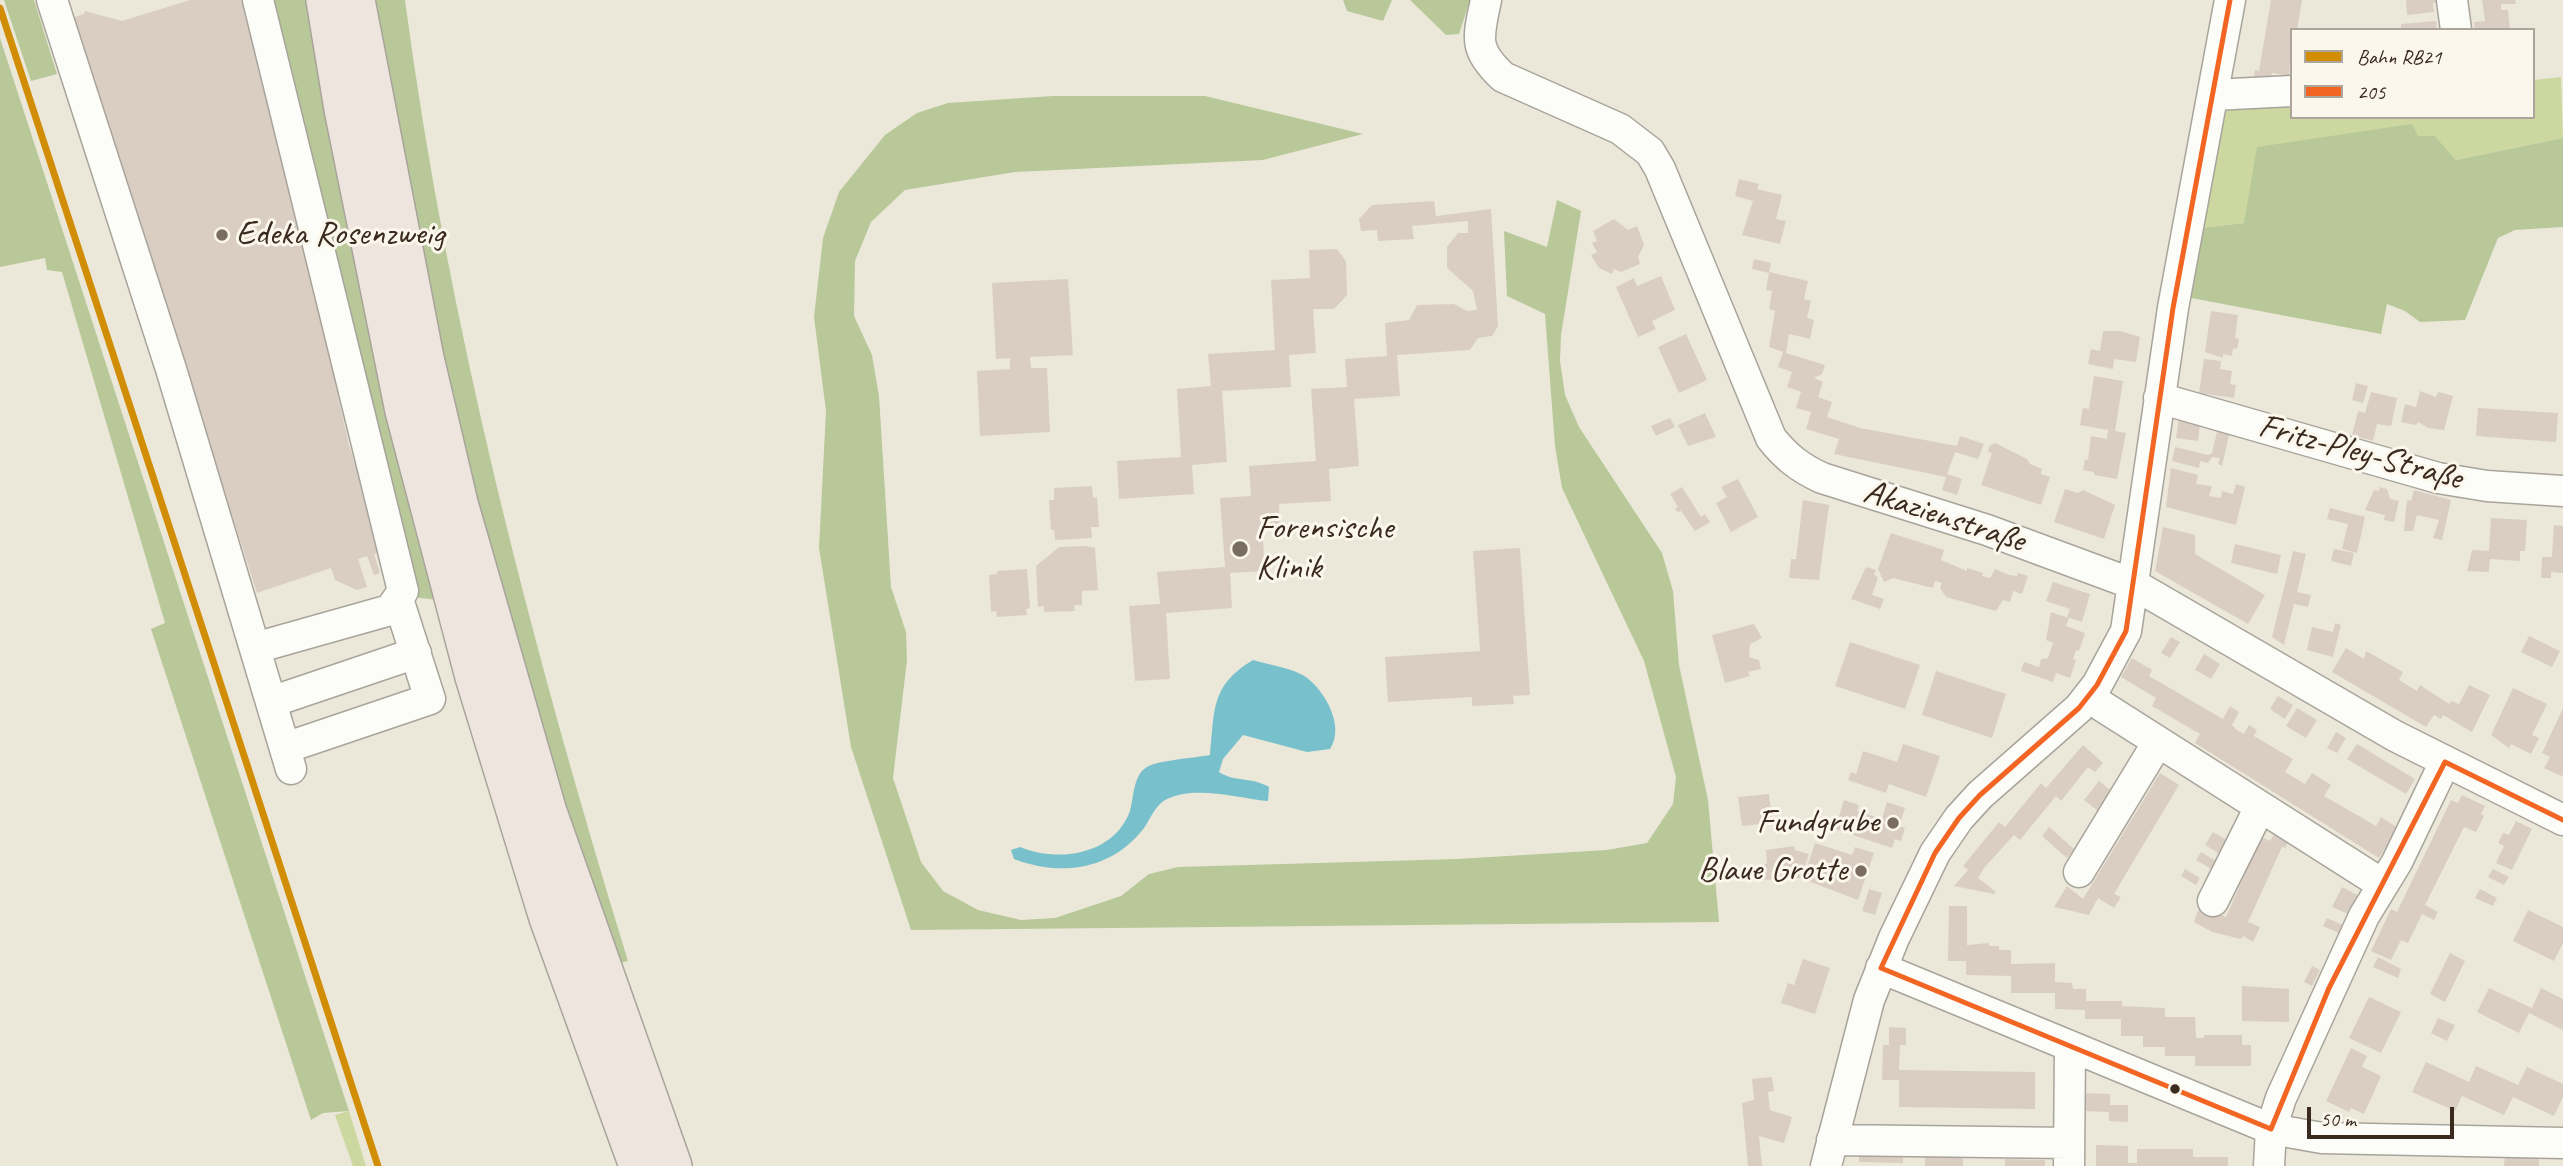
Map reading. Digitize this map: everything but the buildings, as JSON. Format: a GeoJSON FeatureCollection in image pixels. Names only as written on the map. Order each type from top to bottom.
{"type":"FeatureCollection","features":[{"type":"Feature","properties":{"kind":"main road"},"geometry":{"type":"LineString","coordinates":[[325,0],[343,108],[404,411],[474,677],[548,918],[638,1166]]}},
{"type":"Feature","properties":{"kind":"main road"},"geometry":{"type":"LineString","coordinates":[[356,0],[422,345],[458,503],[548,812],[673,1166]]}},
{"type":"Feature","properties":{"kind":"street"},"geometry":{"type":"LineString","coordinates":[[52,0],[171,369],[288,758],[430,699],[398,598]]}},
{"type":"Feature","properties":{"kind":"street"},"geometry":{"type":"LineString","coordinates":[[255,648],[390,610],[403,591],[258,0]]}},
{"type":"Feature","properties":{"kind":"street","name":"Akazienstraße"},"geometry":{"type":"LineString","coordinates":[[1486,0],[1479,49],[1488,63],[1503,77],[1620,129],[1650,152],[1660,169],[1771,438],[1784,455],[1804,470],[1822,478],[1987,530],[2133,584],[2395,736],[2563,820]]}},
{"type":"Feature","properties":{"kind":"street"},"geometry":{"type":"LineString","coordinates":[[2070,1046],[2069,1154],[1829,1153],[1869,1000],[1930,863],[1958,818],[2090,695],[2126,631],[2186,231],[2230,0]]}},
{"type":"Feature","properties":{"kind":"street"},"geometry":{"type":"LineString","coordinates":[[2452,0],[2456,28]]}},
{"type":"Feature","properties":{"kind":"street"},"geometry":{"type":"LineString","coordinates":[[2213,95],[2290,91]]}},
{"type":"Feature","properties":{"kind":"street","name":"Fritz-Pley-Straße"},"geometry":{"type":"LineString","coordinates":[[2159,398],[2438,478],[2487,486],[2563,491]]}},
{"type":"Feature","properties":{"kind":"street"},"geometry":{"type":"LineString","coordinates":[[271,702],[416,653]]}},
{"type":"Feature","properties":{"kind":"street"},"geometry":{"type":"LineString","coordinates":[[2090,695],[2158,742],[2382,884]]}},
{"type":"Feature","properties":{"kind":"street"},"geometry":{"type":"LineString","coordinates":[[2079,872],[2158,742]]}},
{"type":"Feature","properties":{"kind":"street"},"geometry":{"type":"LineString","coordinates":[[2269,1166],[2271,1129],[2281,1098],[2344,958],[2382,884],[2397,862],[2445,762]]}},
{"type":"Feature","properties":{"kind":"street"},"geometry":{"type":"LineString","coordinates":[[2213,901],[2260,807]]}},
{"type":"Feature","properties":{"kind":"street"},"geometry":{"type":"LineString","coordinates":[[1881,968],[2271,1129],[2322,1138],[2495,1154],[2563,1143]]}},
{"type":"Feature","properties":{"kind":"green space"},"geometry":{"type":"Polygon","coordinates":[[[4,0],[34,0],[57,74],[31,81],[4,0]]]}},
{"type":"Feature","properties":{"kind":"green space"},"geometry":{"type":"Polygon","coordinates":[[[264,0],[310,0],[438,600],[412,597],[264,0]]]}},
{"type":"Feature","properties":{"kind":"green space"},"geometry":{"type":"Polygon","coordinates":[[[369,0],[405,0],[444,244],[469,365],[559,725],[628,961],[611,965],[440,385],[369,0]]]}},
{"type":"Feature","properties":{"kind":"green space"},"geometry":{"type":"Polygon","coordinates":[[[1343,0],[1392,0],[1383,21],[1347,11],[1343,0]]]}},
{"type":"Feature","properties":{"kind":"green space"},"geometry":{"type":"Polygon","coordinates":[[[1410,0],[1470,0],[1459,34],[1446,35],[1410,0]]]}},
{"type":"Feature","properties":{"kind":"green space"},"geometry":{"type":"Polygon","coordinates":[[[0,38],[349,1111],[323,1113],[311,1120],[151,629],[165,623],[62,272],[47,270],[45,258],[0,267],[0,38]]]}},
{"type":"Feature","properties":{"kind":"green space"},"geometry":{"type":"Polygon","coordinates":[[[2561,77],[2563,138],[2456,160],[2435,136],[2244,223],[2201,228],[2227,107],[2290,101],[2290,119],[2535,119],[2535,80],[2561,77]]]}},
{"type":"Feature","properties":{"kind":"green space"},"geometry":{"type":"Polygon","coordinates":[[[1053,96],[1205,96],[1363,134],[1263,160],[1015,172],[905,190],[871,222],[855,261],[854,316],[872,355],[879,396],[891,587],[906,632],[907,660],[893,778],[921,862],[943,891],[978,910],[1021,920],[1055,918],[1121,896],[1149,874],[1178,867],[1457,859],[1607,850],[1647,843],[1673,804],[1676,777],[1644,661],[1562,488],[1555,446],[1545,314],[1507,296],[1504,231],[1547,247],[1557,200],[1581,211],[1561,335],[1560,361],[1565,395],[1579,427],[1662,553],[1673,591],[1679,665],[1708,800],[1719,922],[911,930],[851,747],[819,548],[826,411],[814,317],[823,238],[839,192],[885,135],[917,113],[948,103],[1053,96]]]}},
{"type":"Feature","properties":{"kind":"green space"},"geometry":{"type":"Polygon","coordinates":[[[2412,124],[2418,136],[2435,136],[2456,160],[2563,138],[2563,227],[2515,230],[2498,238],[2465,320],[2420,322],[2405,311],[2387,304],[2381,334],[2186,297],[2201,228],[2244,223],[2257,147],[2412,124]]]}},
{"type":"Feature","properties":{"kind":"green space"},"geometry":{"type":"Polygon","coordinates":[[[349,1111],[366,1166],[353,1166],[335,1115],[349,1111]]]}},
{"type":"Feature","properties":{"kind":"water"},"geometry":{"type":"Polygon","coordinates":[[[1253,660],[1288,669],[1306,677],[1320,691],[1334,721],[1334,740],[1330,749],[1307,752],[1243,735],[1223,759],[1219,772],[1269,787],[1268,801],[1203,793],[1178,795],[1159,805],[1131,842],[1101,861],[1085,866],[1050,868],[1014,859],[1011,850],[1020,847],[1035,852],[1067,854],[1098,846],[1122,826],[1130,811],[1142,771],[1160,763],[1210,755],[1217,700],[1229,679],[1253,660]]]}},
{"type":"Feature","properties":{"kind":"rail line","name":"RB21"},"geometry":{"type":"LineString","coordinates":[[0,8],[378,1166]]}},
{"type":"Feature","properties":{"kind":"transit line","name":"205"},"geometry":{"type":"LineString","coordinates":[[1881,968],[1935,853],[1959,818],[1980,795],[2079,708],[2097,685],[2126,631],[2173,308],[2230,0]]}},
{"type":"Feature","properties":{"kind":"transit line","name":"205"},"geometry":{"type":"LineString","coordinates":[[2445,762],[2563,820]]}},
{"type":"Feature","properties":{"kind":"transit line","name":"205"},"geometry":{"type":"LineString","coordinates":[[2271,1129],[2329,988],[2445,762]]}},
{"type":"Feature","properties":{"kind":"transit line","name":"205"},"geometry":{"type":"LineString","coordinates":[[1881,968],[2271,1129]]}},
{"type":"Feature","properties":{"kind":"place","name":"Edeka Rosenzweig"},"geometry":{"type":"Point","coordinates":[222,235]}},
{"type":"Feature","properties":{"kind":"place","name":"Forensische Klinik"},"geometry":{"type":"Point","coordinates":[1240,549]}},
{"type":"Feature","properties":{"kind":"place","name":"Fundgrube"},"geometry":{"type":"Point","coordinates":[1893,823]}},
{"type":"Feature","properties":{"kind":"place","name":"Blaue Grotte"},"geometry":{"type":"Point","coordinates":[1861,871]}}]}
